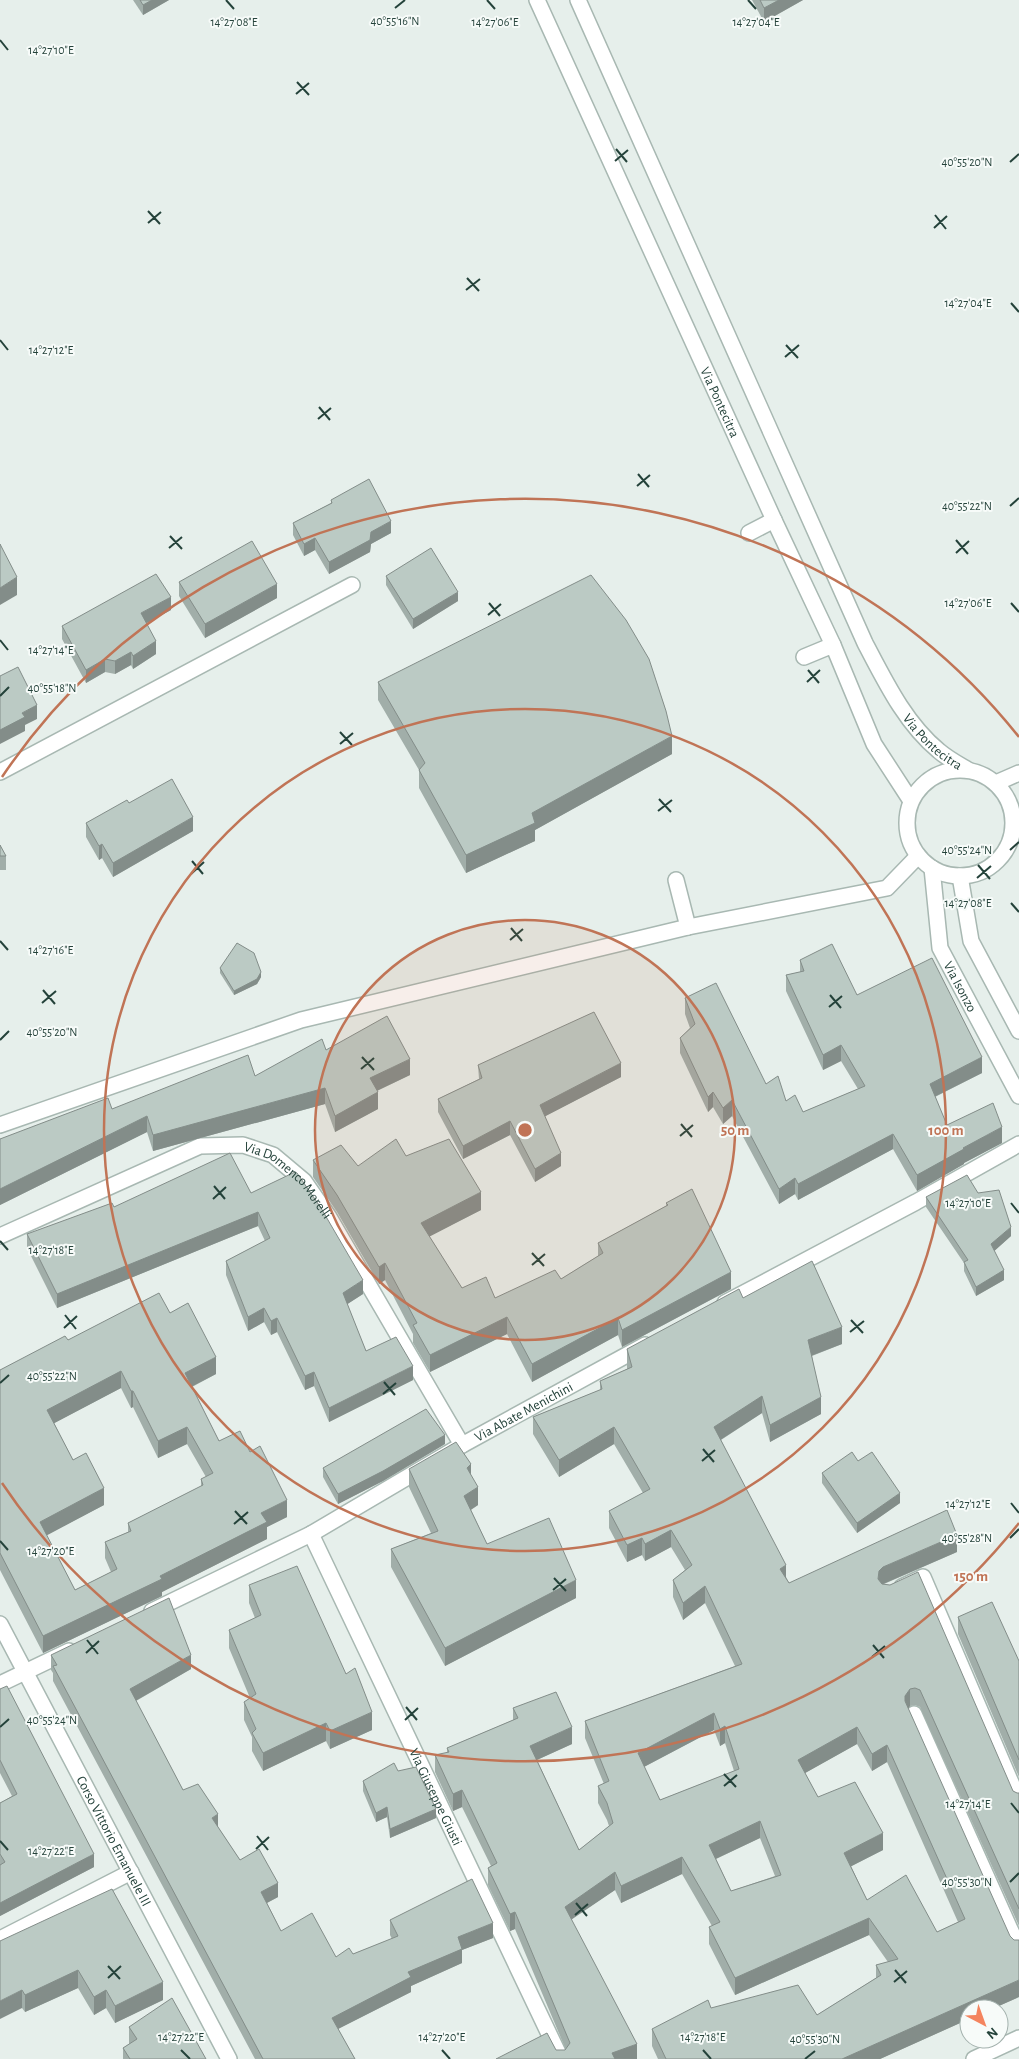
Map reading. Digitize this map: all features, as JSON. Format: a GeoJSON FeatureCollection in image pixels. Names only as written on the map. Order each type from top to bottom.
{"type":"FeatureCollection","features":[{"type":"Feature","properties":{"kind":"street","name":"Via Pontecitra"},"geometry":{"type":"LineString","coordinates":[[537,0],[833,645],[874,744],[911,801]]}},
{"type":"Feature","properties":{"kind":"street","name":"Via Pontecitra"},"geometry":{"type":"LineString","coordinates":[[578,0],[865,643],[890,689],[916,728],[939,752],[968,770]]}},
{"type":"Feature","properties":{"kind":"street"},"geometry":{"type":"LineString","coordinates":[[749,533],[774,520]]}},
{"type":"Feature","properties":{"kind":"street"},"geometry":{"type":"LineString","coordinates":[[0,772],[352,585]]}},
{"type":"Feature","properties":{"kind":"street"},"geometry":{"type":"LineString","coordinates":[[804,657],[833,645]]}},
{"type":"Feature","properties":{"kind":"street"},"geometry":{"type":"LineString","coordinates":[[954,770],[968,770],[986,776],[996,783],[1007,798],[1013,822],[1014,845],[998,860],[973,874],[960,876],[932,868],[918,856],[908,835],[906,818],[911,801],[925,782],[936,775],[954,770]]}},
{"type":"Feature","properties":{"kind":"street"},"geometry":{"type":"LineString","coordinates":[[996,783],[1019,773]]}},
{"type":"Feature","properties":{"kind":"street"},"geometry":{"type":"LineString","coordinates":[[0,1125],[301,1020],[688,927],[887,888],[918,856]]}},
{"type":"Feature","properties":{"kind":"street","name":"Via Isonzo"},"geometry":{"type":"LineString","coordinates":[[932,868],[940,948],[1019,1096]]}},
{"type":"Feature","properties":{"kind":"street"},"geometry":{"type":"LineString","coordinates":[[960,876],[971,941],[1019,1031]]}},
{"type":"Feature","properties":{"kind":"street"},"geometry":{"type":"LineString","coordinates":[[676,880],[688,927]]}},
{"type":"Feature","properties":{"kind":"street"},"geometry":{"type":"LineString","coordinates":[[716,1308],[916,1202],[1019,1144]]}},
{"type":"Feature","properties":{"kind":"street","name":"Via Domenco Morelli"},"geometry":{"type":"LineString","coordinates":[[0,1236],[200,1146],[243,1145],[273,1155],[304,1181],[329,1217],[462,1445]]}},
{"type":"Feature","properties":{"kind":"street","name":"Via Abate Menichini"},"geometry":{"type":"LineString","coordinates":[[141,1616],[311,1534],[462,1445],[655,1340]]}},
{"type":"Feature","properties":{"kind":"street","name":"Via Giuseppe Giusti"},"geometry":{"type":"LineString","coordinates":[[311,1534],[561,2059]]}},
{"type":"Feature","properties":{"kind":"street"},"geometry":{"type":"LineString","coordinates":[[888,1593],[923,1577],[1019,1801]]}},
{"type":"Feature","properties":{"kind":"street","name":"Corso Vittorio Emanuele III"},"geometry":{"type":"LineString","coordinates":[[0,1624],[228,2059]]}},
{"type":"Feature","properties":{"kind":"street"},"geometry":{"type":"LineString","coordinates":[[0,1684],[79,1646]]}},
{"type":"Feature","properties":{"kind":"street"},"geometry":{"type":"LineString","coordinates":[[914,1714],[1019,1949]]}},
{"type":"Feature","properties":{"kind":"street"},"geometry":{"type":"LineString","coordinates":[[0,1939],[131,1872]]}},
{"type":"Feature","properties":{"kind":"street"},"geometry":{"type":"LineString","coordinates":[[974,2059],[1019,2038]]}},
{"type":"Feature","properties":{"kind":"building"},"geometry":{"type":"Polygon","coordinates":[[[140,0],[152,0],[143,5],[140,0]]]}},
{"type":"Feature","properties":{"kind":"building"},"geometry":{"type":"Polygon","coordinates":[[[760,0],[779,0],[764,8],[760,0]]]}},
{"type":"Feature","properties":{"kind":"building"},"geometry":{"type":"Polygon","coordinates":[[[369,479],[391,521],[371,532],[370,540],[329,562],[315,538],[304,544],[293,523],[332,503],[331,500],[369,479]]]}},
{"type":"Feature","properties":{"kind":"building"},"geometry":{"type":"Polygon","coordinates":[[[252,541],[277,584],[205,624],[179,582],[252,541]]]}},
{"type":"Feature","properties":{"kind":"building"},"geometry":{"type":"Polygon","coordinates":[[[0,544],[17,577],[0,588],[0,544]]]}},
{"type":"Feature","properties":{"kind":"building"},"geometry":{"type":"Polygon","coordinates":[[[431,548],[458,592],[413,619],[386,576],[431,548]]]}},
{"type":"Feature","properties":{"kind":"building"},"geometry":{"type":"Polygon","coordinates":[[[156,574],[171,597],[141,613],[156,641],[133,656],[131,652],[115,661],[105,659],[86,670],[62,626],[156,574]]]}},
{"type":"Feature","properties":{"kind":"building"},"geometry":{"type":"Polygon","coordinates":[[[591,575],[626,620],[649,659],[672,736],[532,813],[535,823],[466,855],[419,770],[425,763],[378,682],[591,575]]]}},
{"type":"Feature","properties":{"kind":"building"},"geometry":{"type":"Polygon","coordinates":[[[18,667],[37,705],[22,713],[25,717],[0,730],[0,676],[18,667]]]}},
{"type":"Feature","properties":{"kind":"building"},"geometry":{"type":"Polygon","coordinates":[[[172,779],[193,817],[113,863],[102,844],[99,846],[86,823],[127,800],[129,803],[172,779]]]}},
{"type":"Feature","properties":{"kind":"building"},"geometry":{"type":"Polygon","coordinates":[[[0,845],[6,856],[0,856],[0,845]]]}},
{"type":"Feature","properties":{"kind":"building"},"geometry":{"type":"Polygon","coordinates":[[[237,943],[254,953],[261,972],[257,979],[234,991],[220,968],[237,943]]]}},
{"type":"Feature","properties":{"kind":"building"},"geometry":{"type":"Polygon","coordinates":[[[832,944],[857,995],[932,958],[982,1057],[930,1084],[947,1125],[993,1103],[1002,1127],[917,1175],[893,1134],[798,1184],[795,1178],[779,1189],[732,1100],[723,1108],[713,1092],[708,1097],[680,1038],[695,1024],[685,998],[716,983],[766,1084],[778,1076],[786,1101],[795,1095],[803,1112],[865,1086],[841,1045],[823,1055],[786,975],[804,971],[800,960],[832,944]]]}},
{"type":"Feature","properties":{"kind":"building"},"geometry":{"type":"Polygon","coordinates":[[[594,1012],[621,1063],[540,1105],[561,1153],[535,1169],[510,1121],[463,1146],[438,1099],[482,1078],[478,1065],[594,1012]]]}},
{"type":"Feature","properties":{"kind":"building"},"geometry":{"type":"Polygon","coordinates":[[[387,1016],[410,1059],[370,1078],[378,1092],[335,1116],[325,1088],[153,1135],[147,1116],[0,1189],[0,1139],[108,1098],[112,1109],[248,1055],[255,1076],[322,1039],[326,1050],[387,1016]]]}},
{"type":"Feature","properties":{"kind":"building"},"geometry":{"type":"Polygon","coordinates":[[[396,1139],[406,1156],[449,1139],[481,1192],[421,1223],[462,1288],[486,1277],[495,1298],[555,1270],[561,1279],[603,1253],[598,1243],[668,1205],[666,1203],[692,1189],[731,1272],[622,1330],[618,1318],[532,1364],[507,1317],[430,1355],[413,1325],[417,1323],[385,1263],[379,1267],[337,1195],[313,1160],[341,1145],[358,1166],[396,1139]]]}},
{"type":"Feature","properties":{"kind":"building"},"geometry":{"type":"Polygon","coordinates":[[[230,1153],[251,1193],[295,1172],[297,1173],[321,1208],[363,1280],[343,1293],[366,1351],[396,1337],[413,1366],[329,1408],[314,1372],[305,1376],[277,1318],[271,1321],[264,1308],[248,1317],[226,1261],[270,1238],[258,1212],[57,1294],[27,1234],[112,1203],[114,1207],[230,1153]]]}},
{"type":"Feature","properties":{"kind":"building"},"geometry":{"type":"Polygon","coordinates":[[[967,1175],[978,1193],[999,1190],[1011,1227],[991,1244],[1004,1270],[976,1287],[964,1262],[968,1260],[926,1197],[967,1175]]]}},
{"type":"Feature","properties":{"kind":"building"},"geometry":{"type":"Polygon","coordinates":[[[812,1261],[842,1327],[808,1340],[821,1397],[770,1425],[762,1396],[714,1427],[786,1565],[780,1569],[789,1583],[947,1510],[957,1535],[883,1567],[879,1571],[878,1579],[882,1584],[890,1585],[918,1572],[1013,1791],[1019,1793],[1019,1909],[920,1690],[910,1689],[905,1696],[905,1701],[1010,1936],[1014,1940],[1019,1940],[1019,1980],[976,1999],[959,1999],[959,2007],[842,2059],[666,2059],[652,2029],[708,2000],[711,2008],[798,1985],[817,2015],[881,1975],[876,1965],[898,1959],[869,1918],[735,1978],[709,1927],[720,1922],[682,1857],[621,1886],[615,1872],[565,1907],[637,2044],[612,2053],[615,2059],[496,2059],[547,2033],[556,2050],[565,2050],[570,2043],[515,1912],[510,1914],[488,1868],[497,1863],[462,1790],[453,1794],[435,1755],[449,1752],[447,1748],[518,1718],[513,1708],[556,1692],[572,1727],[530,1746],[579,1850],[613,1823],[607,1803],[598,1786],[609,1781],[585,1721],[742,1664],[705,1586],[683,1603],[673,1580],[692,1565],[671,1530],[645,1544],[642,1538],[627,1545],[609,1511],[650,1489],[614,1427],[559,1460],[533,1417],[602,1389],[600,1381],[632,1367],[627,1349],[739,1289],[743,1298],[812,1261]],[[714,1713],[638,1753],[660,1800],[739,1769],[725,1726],[720,1729],[714,1713]],[[857,1727],[798,1760],[818,1797],[855,1782],[883,1833],[844,1853],[867,1900],[906,1875],[937,1932],[965,1919],[887,1745],[872,1754],[857,1727]],[[760,1821],[709,1845],[731,1891],[781,1875],[760,1821]]]}},
{"type":"Feature","properties":{"kind":"building"},"geometry":{"type":"Polygon","coordinates":[[[159,1293],[170,1313],[188,1303],[216,1357],[185,1373],[219,1441],[240,1431],[250,1452],[260,1446],[287,1500],[261,1513],[267,1522],[160,1576],[162,1579],[43,1636],[0,1553],[0,1370],[65,1336],[68,1340],[159,1293]],[[121,1371],[47,1410],[73,1460],[86,1453],[104,1488],[40,1522],[75,1590],[117,1569],[105,1542],[131,1531],[128,1523],[203,1485],[201,1479],[213,1473],[187,1427],[158,1441],[133,1391],[131,1391],[121,1371]]]}},
{"type":"Feature","properties":{"kind":"building"},"geometry":{"type":"Polygon","coordinates":[[[426,1409],[445,1435],[383,1471],[338,1494],[323,1468],[426,1409]]]}},
{"type":"Feature","properties":{"kind":"building"},"geometry":{"type":"Polygon","coordinates":[[[456,1442],[471,1464],[467,1468],[478,1487],[464,1496],[487,1544],[549,1518],[576,1580],[445,1648],[391,1549],[438,1531],[409,1469],[456,1442]]]}},
{"type":"Feature","properties":{"kind":"building"},"geometry":{"type":"Polygon","coordinates":[[[852,1452],[858,1461],[872,1452],[900,1493],[857,1523],[822,1473],[852,1452]]]}},
{"type":"Feature","properties":{"kind":"building"},"geometry":{"type":"Polygon","coordinates":[[[297,1566],[346,1674],[355,1668],[372,1712],[330,1731],[326,1723],[263,1753],[252,1733],[256,1729],[244,1702],[256,1694],[229,1630],[261,1615],[249,1585],[297,1566]]]}},
{"type":"Feature","properties":{"kind":"building"},"geometry":{"type":"Polygon","coordinates":[[[169,1598],[191,1655],[130,1689],[183,1790],[198,1784],[218,1814],[212,1818],[240,1860],[259,1849],[278,1883],[261,1892],[281,1931],[312,1913],[336,1957],[349,1948],[353,1954],[398,1936],[390,1920],[472,1879],[493,1923],[458,1937],[462,1949],[408,1972],[411,1977],[332,2018],[355,2059],[263,2059],[53,1666],[57,1665],[51,1655],[169,1598]]]}},
{"type":"Feature","properties":{"kind":"building"},"geometry":{"type":"Polygon","coordinates":[[[992,1602],[1019,1661],[1019,1760],[958,1617],[992,1602]]]}},
{"type":"Feature","properties":{"kind":"building"},"geometry":{"type":"Polygon","coordinates":[[[7,1686],[94,1854],[0,1903],[0,1865],[5,1862],[0,1854],[0,1803],[17,1794],[0,1760],[0,1689],[7,1686]]]}},
{"type":"Feature","properties":{"kind":"building"},"geometry":{"type":"Polygon","coordinates":[[[394,1763],[398,1771],[416,1767],[436,1809],[390,1829],[387,1807],[376,1813],[363,1781],[394,1763]]]}},
{"type":"Feature","properties":{"kind":"building"},"geometry":{"type":"Polygon","coordinates":[[[112,1889],[163,1982],[115,2006],[106,1990],[94,1997],[78,1970],[25,1995],[22,1990],[0,2001],[0,1941],[112,1889]]]}},
{"type":"Feature","properties":{"kind":"building"},"geometry":{"type":"Polygon","coordinates":[[[172,1998],[206,2059],[130,2059],[123,2048],[137,2039],[129,2027],[172,1998]]]}}]}
